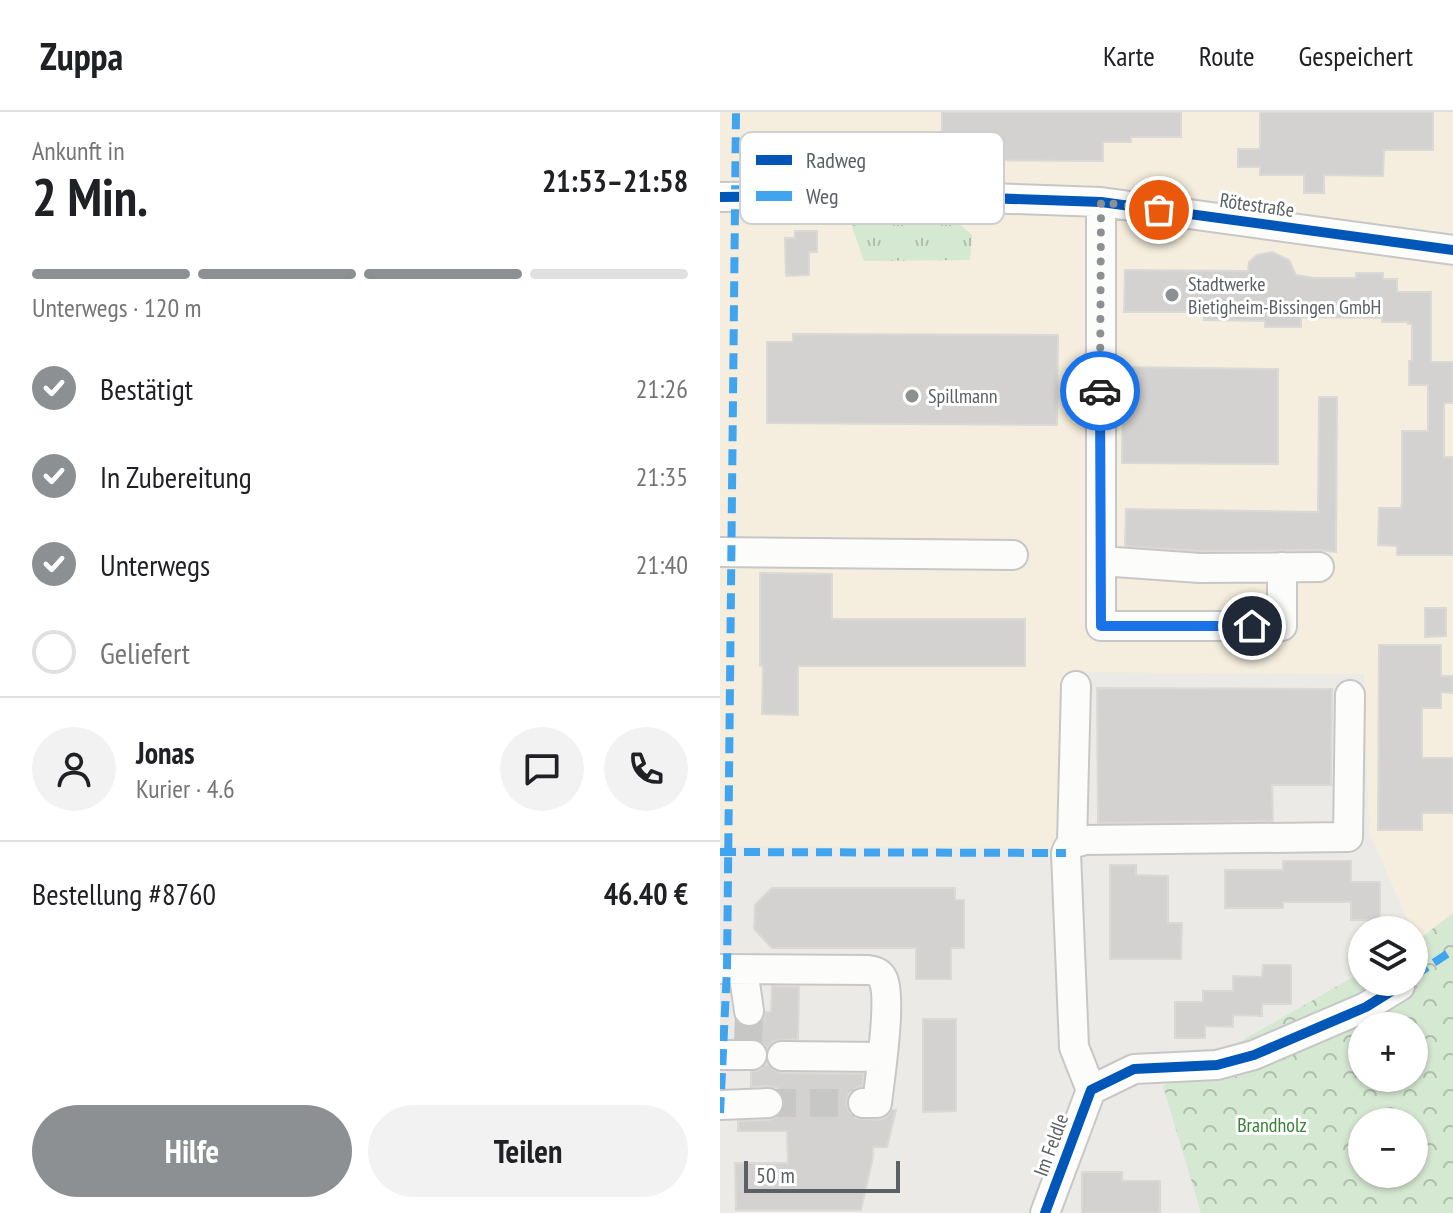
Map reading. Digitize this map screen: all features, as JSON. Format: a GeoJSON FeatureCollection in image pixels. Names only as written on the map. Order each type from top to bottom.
{"type":"FeatureCollection","features":[{"type":"Feature","properties":{"kind":"street","name":"Rötestraße"},"geometry":{"type":"LineString","coordinates":[[720,197],[740,197]]}},
{"type":"Feature","properties":{"kind":"street","name":"Rötestraße"},"geometry":{"type":"LineString","coordinates":[[1004,199],[1101,202],[1453,250]]}},
{"type":"Feature","properties":{"kind":"street"},"geometry":{"type":"LineString","coordinates":[[1101,202],[1101,626],[1282,626],[1282,567]]}},
{"type":"Feature","properties":{"kind":"street"},"geometry":{"type":"LineString","coordinates":[[720,552],[1013,555]]}},
{"type":"Feature","properties":{"kind":"street"},"geometry":{"type":"LineString","coordinates":[[1101,561],[1200,568],[1319,567]]}},
{"type":"Feature","properties":{"kind":"street"},"geometry":{"type":"LineString","coordinates":[[1072,843],[1076,686]]}},
{"type":"Feature","properties":{"kind":"street"},"geometry":{"type":"LineString","coordinates":[[1350,695],[1348,837],[1085,840],[1068,847],[1074,1047],[1091,1090],[1134,1069],[1217,1065],[1254,1055],[1366,1007],[1384,996]]}},
{"type":"Feature","properties":{"kind":"street"},"geometry":{"type":"LineString","coordinates":[[746,1011],[731,969],[875,971],[881,974],[886,988],[885,1033],[870,1103]]}},
{"type":"Feature","properties":{"kind":"street"},"geometry":{"type":"LineString","coordinates":[[782,1056],[881,1057]]}},
{"type":"Feature","properties":{"kind":"street","name":"Im Feldle"},"geometry":{"type":"LineString","coordinates":[[1045,1213],[1091,1090]]}},
{"type":"Feature","properties":{"kind":"street"},"geometry":{"type":"LineString","coordinates":[[720,1105],[768,1103]]}},
{"type":"Feature","properties":{"kind":"shaded area"},"geometry":{"type":"Polygon","coordinates":[[[720,112],[1453,112],[1453,913],[1428,932],[1428,916],[1406,916],[1369,832],[1364,674],[1065,672],[1061,848],[721,846],[720,112]]]}},
{"type":"Feature","properties":{"kind":"green space"},"geometry":{"type":"Polygon","coordinates":[[[851,224],[960,224],[972,235],[970,260],[864,261],[851,224]]]}},
{"type":"Feature","properties":{"kind":"green space","name":"Brandholz"},"geometry":{"type":"Polygon","coordinates":[[[1453,913],[1453,1213],[1201,1213],[1163,1086],[1348,980],[1348,996],[1428,996],[1428,932],[1453,913]]]}},
{"type":"Feature","properties":{"kind":"building"},"geometry":{"type":"Polygon","coordinates":[[[942,112],[1181,112],[1181,137],[1131,137],[1131,142],[1103,142],[1103,161],[1004,160],[1004,132],[942,132],[942,112]]]}},
{"type":"Feature","properties":{"kind":"building"},"geometry":{"type":"Polygon","coordinates":[[[1260,112],[1433,112],[1433,150],[1384,150],[1383,176],[1324,175],[1324,193],[1304,193],[1304,175],[1260,175],[1260,167],[1238,167],[1238,149],[1260,149],[1260,112]]]}},
{"type":"Feature","properties":{"kind":"building"},"geometry":{"type":"Polygon","coordinates":[[[795,231],[817,231],[817,252],[809,252],[809,275],[786,276],[785,238],[795,238],[795,231]]]}},
{"type":"Feature","properties":{"kind":"building"},"geometry":{"type":"Polygon","coordinates":[[[1272,252],[1289,260],[1296,275],[1356,278],[1356,273],[1383,273],[1383,279],[1397,279],[1397,292],[1431,292],[1431,362],[1453,362],[1453,403],[1444,403],[1444,457],[1453,457],[1453,555],[1397,555],[1397,546],[1378,545],[1379,508],[1401,508],[1402,431],[1428,431],[1428,385],[1409,385],[1412,324],[1382,322],[1382,318],[1301,317],[1301,327],[1265,327],[1265,321],[1204,320],[1204,312],[1124,312],[1125,270],[1248,271],[1249,262],[1257,255],[1272,252]]]}},
{"type":"Feature","properties":{"kind":"building","name":"Spillmann"},"geometry":{"type":"Polygon","coordinates":[[[793,334],[1058,335],[1057,425],[767,423],[767,342],[793,342],[793,334]]]}},
{"type":"Feature","properties":{"kind":"building"},"geometry":{"type":"Polygon","coordinates":[[[1123,367],[1278,369],[1278,464],[1122,463],[1123,367]]]}},
{"type":"Feature","properties":{"kind":"building"},"geometry":{"type":"Polygon","coordinates":[[[1319,397],[1337,397],[1336,552],[1197,551],[1125,546],[1126,509],[1318,512],[1319,397]]]}},
{"type":"Feature","properties":{"kind":"building"},"geometry":{"type":"Polygon","coordinates":[[[760,573],[832,574],[832,619],[1025,619],[1025,666],[798,666],[798,715],[762,714],[760,573]]]}},
{"type":"Feature","properties":{"kind":"building"},"geometry":{"type":"Polygon","coordinates":[[[1425,608],[1446,608],[1446,636],[1425,637],[1425,608]]]}},
{"type":"Feature","properties":{"kind":"building"},"geometry":{"type":"Polygon","coordinates":[[[1379,645],[1441,645],[1441,676],[1453,676],[1453,693],[1441,692],[1441,708],[1422,708],[1422,758],[1453,758],[1453,813],[1422,813],[1422,830],[1378,830],[1379,645]]]}},
{"type":"Feature","properties":{"kind":"building"},"geometry":{"type":"Polygon","coordinates":[[[1097,688],[1332,689],[1331,785],[1272,785],[1273,821],[1098,823],[1097,688]]]}},
{"type":"Feature","properties":{"kind":"building"},"geometry":{"type":"Polygon","coordinates":[[[1283,861],[1351,861],[1351,882],[1380,882],[1380,916],[1351,916],[1351,902],[1283,902],[1283,908],[1225,908],[1225,870],[1283,870],[1283,861]]]}},
{"type":"Feature","properties":{"kind":"building"},"geometry":{"type":"Polygon","coordinates":[[[1110,865],[1136,865],[1136,875],[1168,876],[1168,923],[1182,923],[1181,959],[1110,959],[1110,865]]]}},
{"type":"Feature","properties":{"kind":"building"},"geometry":{"type":"Polygon","coordinates":[[[772,888],[955,888],[955,900],[964,900],[964,948],[951,948],[951,979],[916,979],[916,948],[772,948],[754,929],[755,905],[772,888]]]}},
{"type":"Feature","properties":{"kind":"building"},"geometry":{"type":"Polygon","coordinates":[[[1263,965],[1291,965],[1291,1004],[1262,1004],[1262,1016],[1233,1015],[1233,1027],[1205,1026],[1205,1038],[1175,1038],[1175,1002],[1203,1002],[1203,991],[1233,991],[1233,976],[1262,977],[1263,965]]]}},
{"type":"Feature","properties":{"kind":"building"},"geometry":{"type":"Polygon","coordinates":[[[772,986],[799,987],[798,1039],[774,1041],[767,1048],[760,1040],[736,1038],[737,1022],[743,1027],[752,1028],[760,1024],[766,1012],[771,1012],[772,986]]]}},
{"type":"Feature","properties":{"kind":"building"},"geometry":{"type":"Polygon","coordinates":[[[923,1019],[956,1019],[956,1111],[923,1112],[923,1019]]]}},
{"type":"Feature","properties":{"kind":"building"},"geometry":{"type":"Polygon","coordinates":[[[767,1063],[773,1070],[782,1073],[864,1074],[862,1086],[848,1095],[846,1104],[849,1112],[855,1118],[877,1120],[896,1110],[887,1147],[873,1147],[861,1210],[736,1210],[735,1163],[788,1163],[787,1131],[738,1131],[738,1121],[769,1120],[778,1117],[783,1110],[785,1102],[777,1088],[751,1087],[751,1072],[760,1070],[767,1063]]]}},
{"type":"Feature","properties":{"kind":"building"},"geometry":{"type":"Polygon","coordinates":[[[1082,1172],[1122,1172],[1122,1181],[1160,1181],[1160,1213],[1082,1213],[1082,1172]]]}},
{"type":"Feature","properties":{"kind":"tunnel"},"geometry":{"type":"LineString","coordinates":[[748,1045],[749,1011]]}},
{"type":"Feature","properties":{"kind":"tunnel"},"geometry":{"type":"LineString","coordinates":[[768,1103],[863,1103]]}},
{"type":"Feature","properties":{"kind":"marked path"},"geometry":{"type":"LineString","coordinates":[[720,1113],[727,969],[736,112]]}},
{"type":"Feature","properties":{"kind":"marked path"},"geometry":{"type":"LineString","coordinates":[[720,852],[1066,853]]}},
{"type":"Feature","properties":{"kind":"marked path"},"geometry":{"type":"LineString","coordinates":[[1428,967],[1453,950]]}},
{"type":"Feature","properties":{"kind":"cycle path"},"geometry":{"type":"LineString","coordinates":[[720,197],[740,197]]}},
{"type":"Feature","properties":{"kind":"cycle path"},"geometry":{"type":"LineString","coordinates":[[1004,199],[1101,202],[1453,250]]}},
{"type":"Feature","properties":{"kind":"cycle path"},"geometry":{"type":"LineString","coordinates":[[1045,1213],[1091,1090],[1134,1069],[1217,1065],[1254,1055],[1366,1007],[1384,996]]}},
{"type":"Feature","properties":{"kind":"way so far"},"geometry":{"type":"LineString","coordinates":[[1100,391],[1101,202],[1159,210]]}},
{"type":"Feature","properties":{"kind":"place","name":"Stadtwerke Bietigheim-Bissingen GmbH"},"geometry":{"type":"Point","coordinates":[1172,295]}},
{"type":"Feature","properties":{"kind":"place","name":"Spillmann"},"geometry":{"type":"Point","coordinates":[912,396]}},
{"type":"Feature","properties":{"kind":"route"},"geometry":{"type":"LineString","coordinates":[[1100,391],[1101,626],[1252,626]]}}]}
